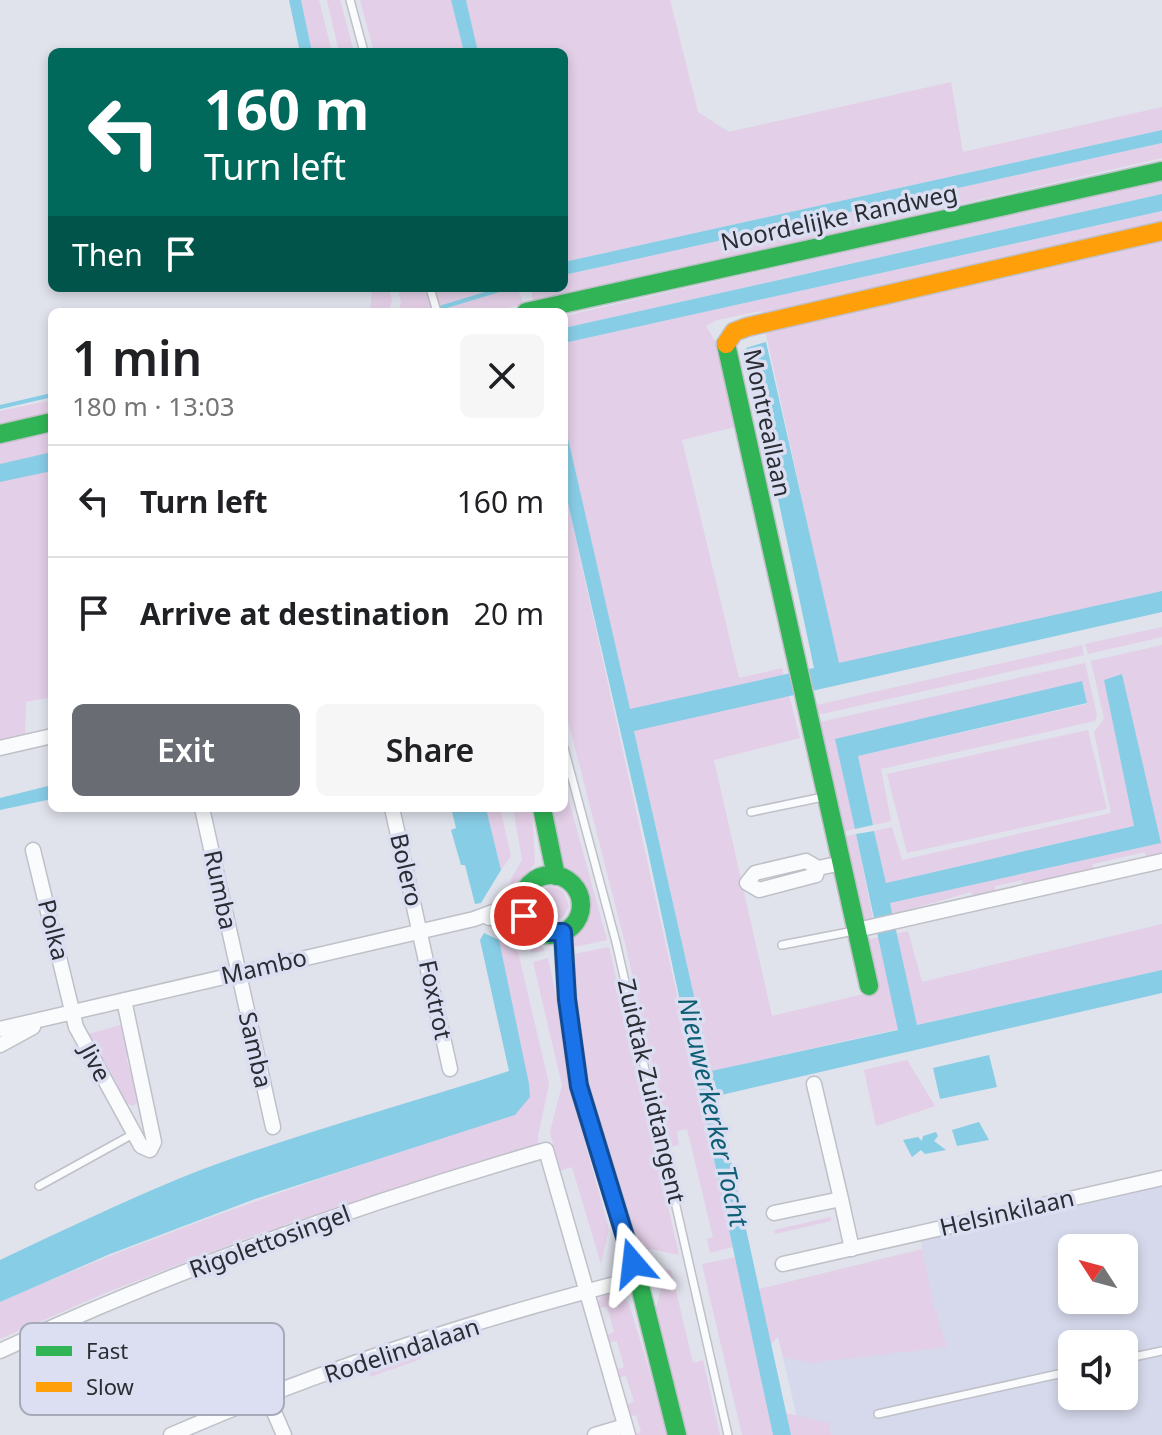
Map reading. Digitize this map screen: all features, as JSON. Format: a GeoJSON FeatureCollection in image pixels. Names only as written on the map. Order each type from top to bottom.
{"type":"FeatureCollection","features":[{"type":"Feature","properties":{"kind":"main road","name":"Noordelijke Randweg"},"geometry":{"type":"LineString","coordinates":[[543,308],[1162,171]]}},
{"type":"Feature","properties":{"kind":"main road","name":"Montreallaan"},"geometry":{"type":"LineString","coordinates":[[869,986],[864,929],[842,863],[725,350],[731,334],[768,322],[1162,231]]}},
{"type":"Feature","properties":{"kind":"main road"},"geometry":{"type":"LineString","coordinates":[[0,434],[48,423]]}},
{"type":"Feature","properties":{"kind":"main road"},"geometry":{"type":"LineString","coordinates":[[542,812],[548,877]]}},
{"type":"Feature","properties":{"kind":"main road"},"geometry":{"type":"LineString","coordinates":[[548,877],[576,888],[581,906],[577,920],[555,933],[533,928],[523,909],[528,887],[548,877]]}},
{"type":"Feature","properties":{"kind":"main road"},"geometry":{"type":"LineString","coordinates":[[555,933],[558,983],[567,999],[579,1086],[677,1435]]}},
{"type":"Feature","properties":{"kind":"street"},"geometry":{"type":"LineString","coordinates":[[0,748],[48,737]]}},
{"type":"Feature","properties":{"kind":"street","name":"Rumba"},"geometry":{"type":"LineString","coordinates":[[203,812],[238,973]]}},
{"type":"Feature","properties":{"kind":"street","name":"Bolero"},"geometry":{"type":"LineString","coordinates":[[393,812],[420,932]]}},
{"type":"Feature","properties":{"kind":"street","name":"Polka"},"geometry":{"type":"LineString","coordinates":[[33,850],[72,1011]]}},
{"type":"Feature","properties":{"kind":"street"},"geometry":{"type":"LineString","coordinates":[[864,929],[1162,861]]}},
{"type":"Feature","properties":{"kind":"street"},"geometry":{"type":"LineString","coordinates":[[818,868],[842,863]]}},
{"type":"Feature","properties":{"kind":"street","name":"Mambo"},"geometry":{"type":"LineString","coordinates":[[0,1029],[523,909]]}},
{"type":"Feature","properties":{"kind":"street","name":"Foxtrot"},"geometry":{"type":"LineString","coordinates":[[420,932],[450,1069]]}},
{"type":"Feature","properties":{"kind":"street","name":"Samba"},"geometry":{"type":"LineString","coordinates":[[238,973],[273,1127]]}},
{"type":"Feature","properties":{"kind":"street","name":"Jive"},"geometry":{"type":"LineString","coordinates":[[72,1011],[76,1027],[141,1146],[150,1150],[154,1142],[124,1000]]}},
{"type":"Feature","properties":{"kind":"street","name":"Mambo"},"geometry":{"type":"LineString","coordinates":[[0,1045],[47,1019]]}},
{"type":"Feature","properties":{"kind":"street"},"geometry":{"type":"LineString","coordinates":[[814,1084],[852,1249]]}},
{"type":"Feature","properties":{"kind":"street"},"geometry":{"type":"LineString","coordinates":[[123,1112],[145,1105]]}},
{"type":"Feature","properties":{"kind":"street","name":"Rigolettosingel"},"geometry":{"type":"LineString","coordinates":[[67,1323],[230,1255],[357,1209],[546,1150],[588,1291]]}},
{"type":"Feature","properties":{"kind":"street","name":"Helsinkilaan"},"geometry":{"type":"LineString","coordinates":[[783,1264],[1162,1178]]}},
{"type":"Feature","properties":{"kind":"street"},"geometry":{"type":"LineString","coordinates":[[774,1213],[841,1199]]}},
{"type":"Feature","properties":{"kind":"street","name":"Rodelindalaan"},"geometry":{"type":"LineString","coordinates":[[284,1390],[632,1279]]}},
{"type":"Feature","properties":{"kind":"street"},"geometry":{"type":"LineString","coordinates":[[588,1291],[627,1431],[595,1435]]}},
{"type":"Feature","properties":{"kind":"street","name":"Rigolettosingel"},"geometry":{"type":"LineString","coordinates":[[0,1351],[20,1343]]}},
{"type":"Feature","properties":{"kind":"street","name":"Rodelindalaan"},"geometry":{"type":"LineString","coordinates":[[174,1434],[220,1415]]}},
{"type":"Feature","properties":{"kind":"street"},"geometry":{"type":"LineString","coordinates":[[275,1415],[284,1435]]}},
{"type":"Feature","properties":{"kind":"lane"},"geometry":{"type":"LineString","coordinates":[[350,0],[363,48]]}},
{"type":"Feature","properties":{"kind":"lane","name":"Zuidtak Zuidtangent"},"geometry":{"type":"LineString","coordinates":[[568,763],[616,942],[728,1435]]}},
{"type":"Feature","properties":{"kind":"lane"},"geometry":{"type":"LineString","coordinates":[[751,812],[826,796]]}},
{"type":"Feature","properties":{"kind":"lane"},"geometry":{"type":"LineString","coordinates":[[782,945],[864,929]]}},
{"type":"Feature","properties":{"kind":"lane"},"geometry":{"type":"LineString","coordinates":[[39,1186],[135,1133]]}},
{"type":"Feature","properties":{"kind":"lane"},"geometry":{"type":"LineString","coordinates":[[1138,1356],[1162,1351]]}},
{"type":"Feature","properties":{"kind":"lane"},"geometry":{"type":"LineString","coordinates":[[878,1414],[1058,1374]]}},
{"type":"Feature","properties":{"kind":"shaded area"},"geometry":{"type":"Polygon","coordinates":[[[301,0],[319,0],[331,48],[311,48],[301,0]]]}},
{"type":"Feature","properties":{"kind":"shaded area"},"geometry":{"type":"Polygon","coordinates":[[[327,0],[340,0],[353,48],[338,48],[327,0]]]}},
{"type":"Feature","properties":{"kind":"shaded area"},"geometry":{"type":"Polygon","coordinates":[[[360,0],[451,0],[463,48],[373,48],[360,0]]]}},
{"type":"Feature","properties":{"kind":"shaded area"},"geometry":{"type":"Polygon","coordinates":[[[466,0],[670,0],[698,112],[729,132],[951,82],[963,152],[1162,107],[1162,130],[568,261],[568,48],[477,48],[466,0]]]}},
{"type":"Feature","properties":{"kind":"shaded area"},"geometry":{"type":"Polygon","coordinates":[[[1162,143],[1162,158],[533,302],[532,292],[568,292],[568,274],[1162,143]]]}},
{"type":"Feature","properties":{"kind":"shaded area"},"geometry":{"type":"Polygon","coordinates":[[[1162,180],[1162,194],[568,327],[568,315],[1162,180]]]}},
{"type":"Feature","properties":{"kind":"shaded area"},"geometry":{"type":"Polygon","coordinates":[[[1162,211],[1162,591],[838,664],[761,311],[717,320],[706,326],[715,341],[735,427],[682,440],[739,678],[782,668],[800,738],[714,760],[772,1016],[876,991],[866,940],[908,931],[922,982],[1162,924],[1162,970],[711,1071],[568,439],[568,342],[1162,211]]]}},
{"type":"Feature","properties":{"kind":"shaded area"},"geometry":{"type":"Polygon","coordinates":[[[372,292],[390,292],[389,308],[370,308],[372,292]]]}},
{"type":"Feature","properties":{"kind":"shaded area"},"geometry":{"type":"Polygon","coordinates":[[[399,292],[485,292],[432,308],[399,308],[399,292]]]}},
{"type":"Feature","properties":{"kind":"shaded area"},"geometry":{"type":"Polygon","coordinates":[[[499,292],[519,292],[524,304],[507,308],[447,308],[499,292]]]}},
{"type":"Feature","properties":{"kind":"shaded area"},"geometry":{"type":"Polygon","coordinates":[[[48,401],[48,415],[0,426],[0,411],[48,401]]]}},
{"type":"Feature","properties":{"kind":"shaded area"},"geometry":{"type":"Polygon","coordinates":[[[48,433],[48,698],[26,702],[25,735],[0,740],[0,443],[48,433]]]}},
{"type":"Feature","properties":{"kind":"shaded area"},"geometry":{"type":"Polygon","coordinates":[[[568,504],[733,1247],[710,1253],[707,1239],[713,1237],[687,1129],[677,1131],[679,1145],[671,1147],[625,943],[568,721],[568,504]]]}},
{"type":"Feature","properties":{"kind":"shaded area"},"geometry":{"type":"Polygon","coordinates":[[[1162,627],[1162,637],[1088,654],[1085,644],[1162,627]]]}},
{"type":"Feature","properties":{"kind":"shaded area"},"geometry":{"type":"Polygon","coordinates":[[[1082,645],[1084,655],[822,714],[815,713],[812,706],[1082,645]]]}},
{"type":"Feature","properties":{"kind":"shaded area"},"geometry":{"type":"Polygon","coordinates":[[[1162,645],[1162,853],[1146,856],[1145,852],[1093,864],[1093,869],[1023,885],[1022,880],[995,886],[995,892],[973,896],[971,892],[893,914],[890,903],[1160,843],[1122,674],[1104,680],[1134,826],[886,883],[874,831],[892,827],[902,860],[1111,813],[1094,732],[1104,719],[1091,661],[1162,645]]]}},
{"type":"Feature","properties":{"kind":"shaded area"},"geometry":{"type":"Polygon","coordinates":[[[1085,663],[1097,715],[1095,721],[881,769],[891,821],[873,825],[858,756],[1087,704],[1082,682],[836,739],[855,829],[839,833],[836,815],[841,813],[832,774],[826,774],[816,726],[820,722],[1085,663]]]}},
{"type":"Feature","properties":{"kind":"shaded area"},"geometry":{"type":"Polygon","coordinates":[[[1088,730],[1107,809],[907,853],[887,774],[1088,730]]]}},
{"type":"Feature","properties":{"kind":"shaded area"},"geometry":{"type":"Polygon","coordinates":[[[568,798],[607,940],[569,948],[589,902],[585,890],[564,866],[557,845],[553,812],[568,812],[568,798]]]}},
{"type":"Feature","properties":{"kind":"shaded area"},"geometry":{"type":"Polygon","coordinates":[[[487,812],[501,812],[511,856],[501,870],[487,812]]]}},
{"type":"Feature","properties":{"kind":"shaded area"},"geometry":{"type":"Polygon","coordinates":[[[514,812],[532,812],[535,863],[508,899],[511,879],[522,860],[514,812]]]}},
{"type":"Feature","properties":{"kind":"shaded area"},"geometry":{"type":"Polygon","coordinates":[[[856,834],[873,919],[865,921],[857,911],[858,894],[850,853],[845,854],[841,837],[856,834]]]}},
{"type":"Feature","properties":{"kind":"shaded area"},"geometry":{"type":"Polygon","coordinates":[[[551,886],[562,890],[569,906],[564,916],[553,922],[537,916],[533,905],[540,890],[551,886]]]}},
{"type":"Feature","properties":{"kind":"shaded area"},"geometry":{"type":"Polygon","coordinates":[[[514,924],[539,941],[545,951],[532,953],[518,937],[514,924]]]}},
{"type":"Feature","properties":{"kind":"shaded area"},"geometry":{"type":"Polygon","coordinates":[[[499,940],[518,952],[549,1084],[538,1136],[539,1148],[485,1164],[483,1160],[284,1225],[284,1229],[266,1231],[37,1323],[20,1323],[20,1330],[0,1339],[0,1302],[127,1249],[255,1202],[515,1115],[508,986],[499,940]]]}},
{"type":"Feature","properties":{"kind":"shaded area"},"geometry":{"type":"Polygon","coordinates":[[[609,947],[679,1255],[651,1249],[637,1254],[589,1092],[569,955],[609,947]]]}},
{"type":"Feature","properties":{"kind":"shaded area"},"geometry":{"type":"Polygon","coordinates":[[[548,958],[564,1032],[570,1088],[609,1229],[601,1264],[572,1167],[560,1171],[550,1132],[562,1085],[533,962],[548,958]]]}},
{"type":"Feature","properties":{"kind":"shaded area"},"geometry":{"type":"Polygon","coordinates":[[[124,1024],[131,1056],[126,1058],[139,1100],[134,1106],[125,1103],[114,1089],[118,1085],[89,1034],[124,1024]]]}},
{"type":"Feature","properties":{"kind":"shaded area"},"geometry":{"type":"Polygon","coordinates":[[[907,1060],[935,1106],[876,1126],[864,1070],[907,1060]]]}},
{"type":"Feature","properties":{"kind":"shaded area"},"geometry":{"type":"Polygon","coordinates":[[[1162,1183],[1162,1435],[801,1435],[778,1336],[932,1303],[921,1241],[1162,1183]]]}},
{"type":"Feature","properties":{"kind":"shaded area"},"geometry":{"type":"Polygon","coordinates":[[[831,1217],[831,1221],[775,1234],[774,1230],[831,1217]]]}},
{"type":"Feature","properties":{"kind":"shaded area"},"geometry":{"type":"Polygon","coordinates":[[[922,1249],[933,1303],[947,1347],[810,1363],[783,1357],[778,1337],[771,1345],[759,1289],[922,1249]]]}},
{"type":"Feature","properties":{"kind":"shaded area"},"geometry":{"type":"Polygon","coordinates":[[[736,1257],[773,1435],[742,1435],[702,1264],[736,1257]]]}},
{"type":"Feature","properties":{"kind":"shaded area"},"geometry":{"type":"Polygon","coordinates":[[[665,1270],[671,1270],[693,1363],[703,1360],[720,1435],[687,1435],[653,1321],[665,1270]]]}},
{"type":"Feature","properties":{"kind":"shaded area"},"geometry":{"type":"Polygon","coordinates":[[[613,1291],[621,1293],[629,1304],[669,1435],[633,1435],[641,1432],[636,1415],[628,1417],[624,1405],[634,1402],[626,1376],[617,1378],[614,1370],[624,1367],[617,1341],[607,1343],[605,1335],[614,1332],[607,1307],[597,1308],[596,1305],[603,1294],[613,1291]]]}},
{"type":"Feature","properties":{"kind":"shaded area"},"geometry":{"type":"Polygon","coordinates":[[[419,1351],[421,1359],[370,1377],[367,1369],[419,1351]]]}},
{"type":"Feature","properties":{"kind":"shaded area"},"geometry":{"type":"Polygon","coordinates":[[[786,1413],[829,1423],[831,1435],[791,1435],[786,1413]]]}},
{"type":"Feature","properties":{"kind":"water"},"geometry":{"type":"Polygon","coordinates":[[[289,0],[301,0],[311,48],[299,48],[289,0]]]}},
{"type":"Feature","properties":{"kind":"water"},"geometry":{"type":"Polygon","coordinates":[[[451,0],[466,0],[477,48],[463,48],[451,0]]]}},
{"type":"Feature","properties":{"kind":"water"},"geometry":{"type":"Polygon","coordinates":[[[1162,130],[1162,143],[568,274],[568,261],[1162,130]]]}},
{"type":"Feature","properties":{"kind":"water"},"geometry":{"type":"Polygon","coordinates":[[[1162,194],[1162,211],[568,342],[568,327],[1162,194]]]}},
{"type":"Feature","properties":{"kind":"water"},"geometry":{"type":"Polygon","coordinates":[[[485,292],[500,292],[447,308],[432,308],[485,292]]]}},
{"type":"Feature","properties":{"kind":"water","name":"Nieuwerkerker Tocht"},"geometry":{"type":"Polygon","coordinates":[[[766,342],[839,663],[1162,591],[1162,612],[634,731],[711,1071],[898,1030],[856,834],[874,831],[886,883],[1134,826],[1104,680],[1122,674],[1161,843],[890,903],[917,1025],[1162,970],[1162,993],[717,1096],[791,1435],[773,1435],[647,847],[568,503],[568,438],[630,709],[814,668],[746,348],[766,342]]]}},
{"type":"Feature","properties":{"kind":"water"},"geometry":{"type":"Polygon","coordinates":[[[48,453],[48,472],[0,482],[0,464],[48,453]]]}},
{"type":"Feature","properties":{"kind":"water"},"geometry":{"type":"Polygon","coordinates":[[[1082,681],[1087,703],[858,756],[873,825],[855,829],[835,739],[1082,681]]]}},
{"type":"Feature","properties":{"kind":"water"},"geometry":{"type":"Polygon","coordinates":[[[48,786],[48,800],[0,810],[0,798],[48,786]]]}},
{"type":"Feature","properties":{"kind":"water"},"geometry":{"type":"Polygon","coordinates":[[[452,812],[487,812],[501,870],[481,903],[475,904],[465,865],[461,865],[451,830],[456,828],[452,812]]]}},
{"type":"Feature","properties":{"kind":"water"},"geometry":{"type":"Polygon","coordinates":[[[484,933],[499,940],[529,1084],[530,1097],[515,1115],[255,1199],[110,1254],[0,1302],[0,1260],[111,1208],[260,1149],[509,1071],[480,940],[484,933]]]}},
{"type":"Feature","properties":{"kind":"water"},"geometry":{"type":"Polygon","coordinates":[[[989,1055],[997,1087],[940,1099],[933,1068],[989,1055]]]}},
{"type":"Feature","properties":{"kind":"water"},"geometry":{"type":"Polygon","coordinates":[[[979,1122],[989,1140],[957,1146],[952,1130],[979,1122]]]}},
{"type":"Feature","properties":{"kind":"water"},"geometry":{"type":"Polygon","coordinates":[[[936,1132],[938,1136],[934,1141],[946,1150],[925,1154],[921,1150],[912,1157],[903,1140],[918,1137],[922,1141],[923,1136],[936,1132]]]}},
{"type":"Feature","properties":{"kind":"waterway"},"geometry":{"type":"LineString","coordinates":[[0,407],[48,396]]}},
{"type":"Feature","properties":{"kind":"traffic: fast"},"geometry":{"type":"LineString","coordinates":[[544,308],[1162,171]]}},
{"type":"Feature","properties":{"kind":"traffic: fast"},"geometry":{"type":"LineString","coordinates":[[726,344],[869,986]]}},
{"type":"Feature","properties":{"kind":"traffic: fast"},"geometry":{"type":"LineString","coordinates":[[0,434],[48,423]]}},
{"type":"Feature","properties":{"kind":"traffic: fast"},"geometry":{"type":"LineString","coordinates":[[543,812],[556,876]]}},
{"type":"Feature","properties":{"kind":"traffic: fast"},"geometry":{"type":"LineString","coordinates":[[551,875],[572,884],[581,905],[572,926],[551,935],[530,926],[521,905],[530,884],[551,875]]}},
{"type":"Feature","properties":{"kind":"traffic: fast"},"geometry":{"type":"LineString","coordinates":[[615,1203],[638,1278],[677,1435]]}},
{"type":"Feature","properties":{"kind":"traffic: slow"},"geometry":{"type":"LineString","coordinates":[[726,344],[734,332],[747,327],[1162,231]]}},
{"type":"Feature","properties":{"kind":"traffic: slow"},"geometry":{"type":"LineString","coordinates":[[563,932],[567,999],[579,1086],[615,1203]]}},
{"type":"Feature","properties":{"kind":"route"},"geometry":{"type":"LineString","coordinates":[[524,916],[527,923],[539,932],[555,935],[563,932],[567,999],[579,1086],[633,1263]]}}]}
